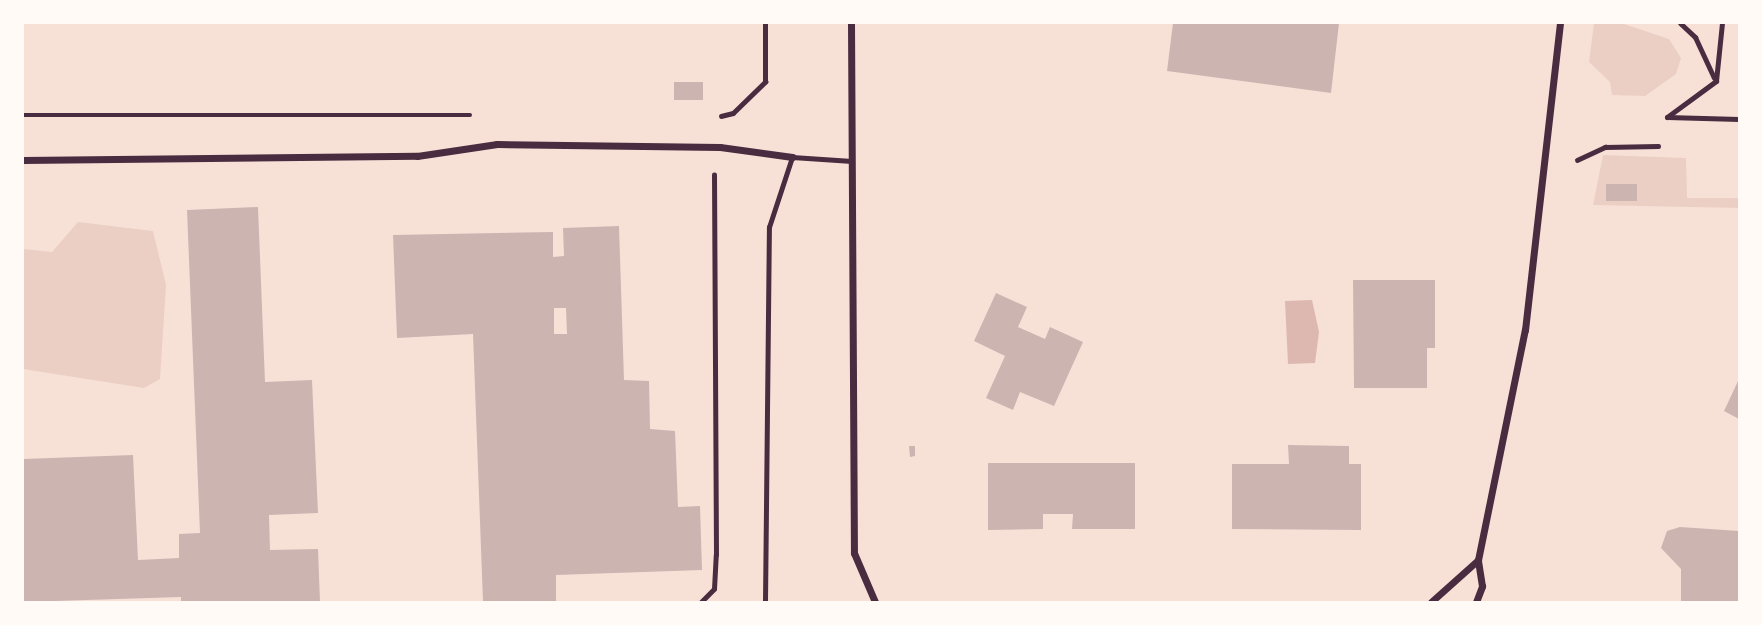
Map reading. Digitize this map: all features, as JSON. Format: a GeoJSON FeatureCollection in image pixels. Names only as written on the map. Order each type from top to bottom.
{"type":"FeatureCollection","features":[{"type":"Feature","properties":{"kind":"street"},"geometry":{"type":"LineString","coordinates":[[851,23],[854,553],[876,602]]}},
{"type":"Feature","properties":{"kind":"street"},"geometry":{"type":"LineString","coordinates":[[1476,602],[1482,586],[1478,560],[1525,330],[1560,23]]}},
{"type":"Feature","properties":{"kind":"street"},"geometry":{"type":"LineString","coordinates":[[23,160],[417,156],[497,144],[720,147],[792,157]]}},
{"type":"Feature","properties":{"kind":"street"},"geometry":{"type":"LineString","coordinates":[[1431,602],[1478,560]]}},
{"type":"Feature","properties":{"kind":"lane"},"geometry":{"type":"LineString","coordinates":[[1680,23],[1695,37],[1716,81]]}},
{"type":"Feature","properties":{"kind":"lane"},"geometry":{"type":"LineString","coordinates":[[1722,23],[1716,81],[1667,117],[1739,119]]}},
{"type":"Feature","properties":{"kind":"lane"},"geometry":{"type":"LineString","coordinates":[[765,602],[769,227],[792,157],[852,161]]}},
{"type":"Feature","properties":{"kind":"path"},"geometry":{"type":"LineString","coordinates":[[701,602],[714,589],[716,555],[712,227],[720,147],[733,113],[765,82],[765,23]]}},
{"type":"Feature","properties":{"kind":"path"},"geometry":{"type":"LineString","coordinates":[[707,116],[733,113]]}},
{"type":"Feature","properties":{"kind":"path"},"geometry":{"type":"LineString","coordinates":[[23,115],[487,115]]}},
{"type":"Feature","properties":{"kind":"path"},"geometry":{"type":"LineString","coordinates":[[1577,160],[1605,147],[1669,146]]}},
{"type":"Feature","properties":{"kind":"shaded area"},"geometry":{"type":"Polygon","coordinates":[[[1594,23],[1621,23],[1669,39],[1681,58],[1676,74],[1645,96],[1612,95],[1610,82],[1589,62],[1594,23]]]}},
{"type":"Feature","properties":{"kind":"shaded area"},"geometry":{"type":"Polygon","coordinates":[[[1603,155],[1686,158],[1687,198],[1739,198],[1739,208],[1593,205],[1603,155]]]}},
{"type":"Feature","properties":{"kind":"shaded area"},"geometry":{"type":"Polygon","coordinates":[[[78,222],[153,231],[166,285],[160,379],[144,388],[23,369],[23,249],[52,252],[78,222]]]}},
{"type":"Feature","properties":{"kind":"shaded area"},"geometry":{"type":"Polygon","coordinates":[[[1312,300],[1319,332],[1315,363],[1288,364],[1285,301],[1312,300]]]}},
{"type":"Feature","properties":{"kind":"building"},"geometry":{"type":"Polygon","coordinates":[[[1173,23],[1339,23],[1331,93],[1167,71],[1173,23]]]}},
{"type":"Feature","properties":{"kind":"building"},"geometry":{"type":"Polygon","coordinates":[[[674,82],[703,82],[703,100],[674,100],[674,82]]]}},
{"type":"Feature","properties":{"kind":"building"},"geometry":{"type":"Polygon","coordinates":[[[1606,184],[1637,184],[1637,201],[1606,201],[1606,184]]]}},
{"type":"Feature","properties":{"kind":"building"},"geometry":{"type":"Polygon","coordinates":[[[258,207],[265,382],[312,380],[318,513],[269,515],[270,550],[318,549],[320,602],[181,602],[181,597],[23,602],[23,459],[133,455],[138,560],[179,558],[179,534],[200,533],[187,210],[258,207]]]}},
{"type":"Feature","properties":{"kind":"building"},"geometry":{"type":"Polygon","coordinates":[[[619,226],[624,380],[649,381],[650,429],[675,431],[678,507],[700,506],[702,570],[556,575],[556,602],[483,602],[473,334],[397,338],[393,235],[553,232],[553,257],[564,256],[563,228],[619,226]],[[554,308],[554,334],[567,334],[566,308],[554,308]]]}},
{"type":"Feature","properties":{"kind":"building"},"geometry":{"type":"Polygon","coordinates":[[[1353,280],[1435,280],[1435,348],[1427,348],[1427,388],[1354,388],[1353,280]]]}},
{"type":"Feature","properties":{"kind":"building"},"geometry":{"type":"Polygon","coordinates":[[[996,293],[1027,307],[1018,327],[1045,339],[1050,327],[1083,342],[1054,406],[1020,392],[1013,410],[986,398],[1005,356],[974,341],[996,293]]]}},
{"type":"Feature","properties":{"kind":"building"},"geometry":{"type":"Polygon","coordinates":[[[1739,379],[1739,419],[1724,411],[1739,379]]]}},
{"type":"Feature","properties":{"kind":"building"},"geometry":{"type":"Polygon","coordinates":[[[1288,445],[1349,446],[1349,464],[1361,464],[1361,530],[1232,529],[1232,464],[1289,464],[1288,445]]]}},
{"type":"Feature","properties":{"kind":"building"},"geometry":{"type":"Polygon","coordinates":[[[909,446],[915,446],[915,456],[910,457],[909,446]]]}},
{"type":"Feature","properties":{"kind":"building"},"geometry":{"type":"Polygon","coordinates":[[[988,463],[1135,463],[1135,529],[1072,529],[1073,514],[1043,514],[1043,529],[988,530],[988,463]]]}},
{"type":"Feature","properties":{"kind":"building"},"geometry":{"type":"Polygon","coordinates":[[[1680,527],[1739,531],[1739,602],[1681,602],[1681,569],[1661,548],[1667,531],[1680,527]]]}}]}
